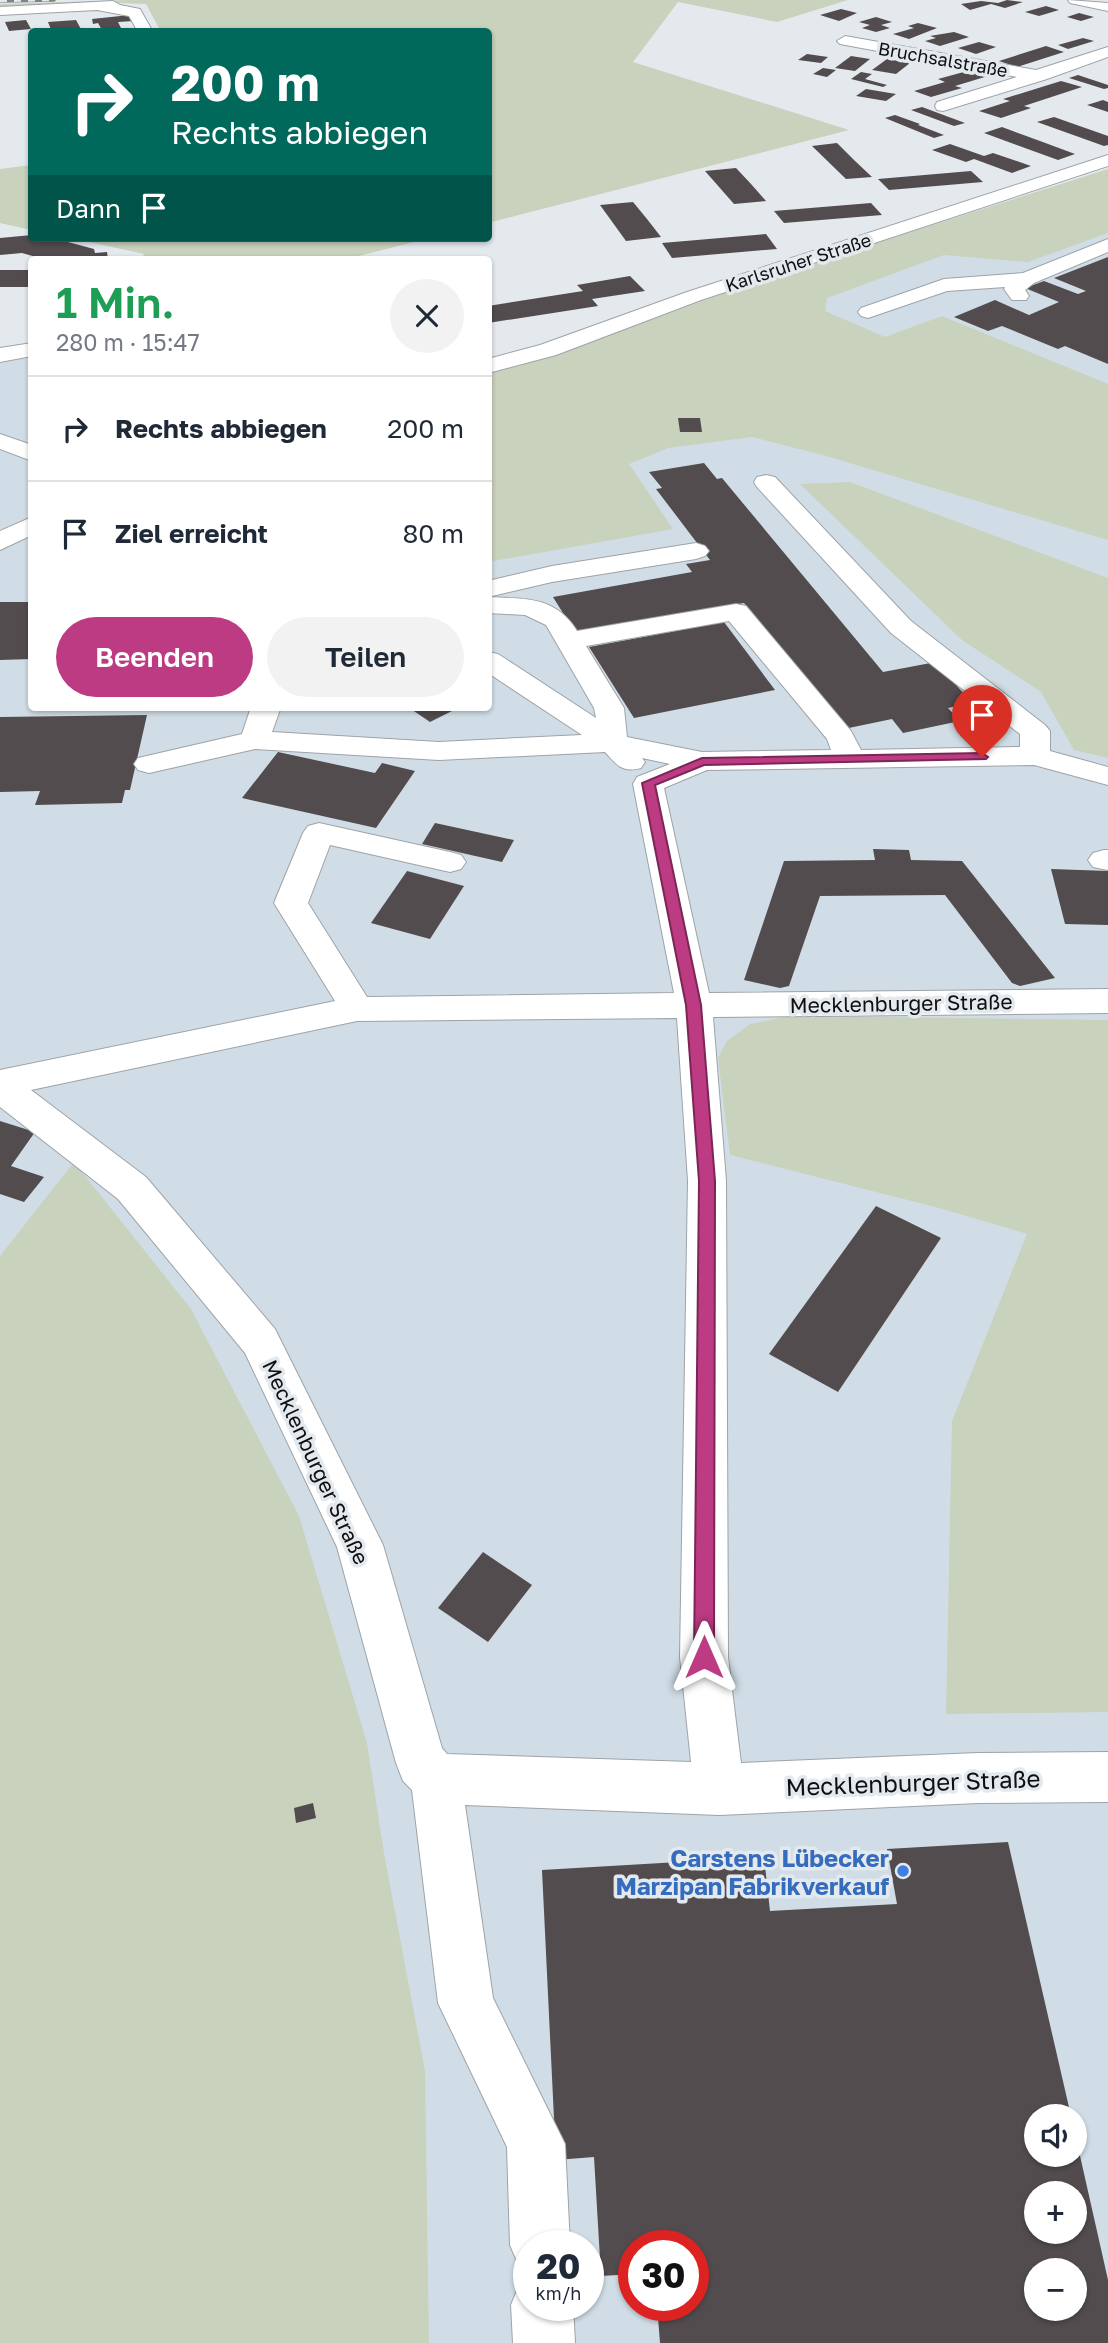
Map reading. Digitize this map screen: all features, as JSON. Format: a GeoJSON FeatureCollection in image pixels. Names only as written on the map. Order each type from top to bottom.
{"type":"FeatureCollection","features":[{"type":"Feature","properties":{"kind":"street"},"geometry":{"type":"LineString","coordinates":[[1075,0],[1108,7]]}},
{"type":"Feature","properties":{"kind":"street"},"geometry":{"type":"LineString","coordinates":[[0,11],[106,5],[135,12],[144,28]]}},
{"type":"Feature","properties":{"kind":"street","name":"Bruchsalstraße"},"geometry":{"type":"LineString","coordinates":[[845,41],[1041,76]]}},
{"type":"Feature","properties":{"kind":"street"},"geometry":{"type":"LineString","coordinates":[[943,106],[1108,52]]}},
{"type":"Feature","properties":{"kind":"street"},"geometry":{"type":"LineString","coordinates":[[1074,65],[1097,72]]}},
{"type":"Feature","properties":{"kind":"street","name":"Karlsruher Straße"},"geometry":{"type":"LineString","coordinates":[[492,365],[548,350],[694,296],[1108,160]]}},
{"type":"Feature","properties":{"kind":"street"},"geometry":{"type":"LineString","coordinates":[[1023,303],[1014,289],[1027,279],[1108,245]]}},
{"type":"Feature","properties":{"kind":"street"},"geometry":{"type":"LineString","coordinates":[[868,312],[944,285],[1027,279]]}},
{"type":"Feature","properties":{"kind":"street"},"geometry":{"type":"LineString","coordinates":[[0,355],[28,350]]}},
{"type":"Feature","properties":{"kind":"street"},"geometry":{"type":"LineString","coordinates":[[0,441],[28,452]]}},
{"type":"Feature","properties":{"kind":"street"},"geometry":{"type":"LineString","coordinates":[[766,482],[901,627],[1035,731],[1035,756]]}},
{"type":"Feature","properties":{"kind":"street"},"geometry":{"type":"LineString","coordinates":[[0,542],[24,514]]}},
{"type":"Feature","properties":{"kind":"street"},"geometry":{"type":"LineString","coordinates":[[492,588],[552,574],[696,551]]}},
{"type":"Feature","properties":{"kind":"street"},"geometry":{"type":"LineString","coordinates":[[492,605],[531,607],[556,620],[609,708],[613,743]]}},
{"type":"Feature","properties":{"kind":"street"},"geometry":{"type":"LineString","coordinates":[[569,641],[736,612],[841,737],[849,759]]}},
{"type":"Feature","properties":{"kind":"street"},"geometry":{"type":"LineString","coordinates":[[492,663],[613,743],[648,783],[694,1005],[707,1181],[704,1657],[719,1789]]}},
{"type":"Feature","properties":{"kind":"street"},"geometry":{"type":"LineString","coordinates":[[255,740],[265,711]]}},
{"type":"Feature","properties":{"kind":"street"},"geometry":{"type":"LineString","coordinates":[[149,764],[255,740],[439,751],[613,743],[702,761],[1035,756],[1108,776]]}},
{"type":"Feature","properties":{"kind":"street"},"geometry":{"type":"LineString","coordinates":[[648,783],[702,761]]}},
{"type":"Feature","properties":{"kind":"street"},"geometry":{"type":"LineString","coordinates":[[357,1009],[291,903],[320,832],[450,862]]}},
{"type":"Feature","properties":{"kind":"street","name":"Mecklenburger Straße"},"geometry":{"type":"LineString","coordinates":[[0,1083],[357,1009],[1108,1000]]}},
{"type":"Feature","properties":{"kind":"street","name":"Mecklenburger Straße"},"geometry":{"type":"LineString","coordinates":[[0,1090],[19,1100],[132,1188],[260,1341],[360,1545],[421,1763],[436,1779],[719,1789],[978,1778],[1108,1777]]}},
{"type":"Feature","properties":{"kind":"street"},"geometry":{"type":"LineString","coordinates":[[436,1779],[466,2003],[536,2144],[539,2230]]}},
{"type":"Feature","properties":{"kind":"street"},"geometry":{"type":"LineString","coordinates":[[543,2321],[544,2343]]}},
{"type":"Feature","properties":{"kind":"shaded area"},"geometry":{"type":"Polygon","coordinates":[[[1108,169],[1108,2343],[0,2343],[0,363],[28,358],[28,711],[492,711],[492,370],[553,356],[1108,169]]]}},
{"type":"Feature","properties":{"kind":"green space"},"geometry":{"type":"Polygon","coordinates":[[[128,0],[848,0],[777,22],[678,2],[633,62],[849,130],[492,222],[492,28],[159,28],[146,4],[0,9],[0,4],[128,0]]]}},
{"type":"Feature","properties":{"kind":"green space"},"geometry":{"type":"Polygon","coordinates":[[[28,165],[28,229],[0,223],[0,169],[28,165]]]}},
{"type":"Feature","properties":{"kind":"green space"},"geometry":{"type":"Polygon","coordinates":[[[1108,169],[1108,233],[1028,262],[944,255],[827,298],[825,311],[885,337],[942,316],[1108,384],[1108,540],[826,456],[752,437],[668,448],[629,464],[673,529],[492,561],[492,370],[553,356],[753,282],[1108,169]]]}},
{"type":"Feature","properties":{"kind":"green space"},"geometry":{"type":"Polygon","coordinates":[[[89,242],[414,242],[359,256],[143,256],[144,254],[89,242]]]}},
{"type":"Feature","properties":{"kind":"green space"},"geometry":{"type":"Polygon","coordinates":[[[850,482],[1108,578],[1108,758],[1074,750],[1041,692],[962,640],[800,484],[850,482]]]}},
{"type":"Feature","properties":{"kind":"green space"},"geometry":{"type":"Polygon","coordinates":[[[789,1016],[1108,1020],[1108,1712],[946,1714],[952,1421],[1027,1234],[943,1209],[730,1155],[718,1058],[727,1041],[750,1024],[789,1016]]]}},
{"type":"Feature","properties":{"kind":"green space"},"geometry":{"type":"Polygon","coordinates":[[[74,1162],[191,1309],[299,1516],[367,1743],[384,1853],[425,2071],[429,2343],[0,2343],[0,1256],[74,1162]]]}},
{"type":"Feature","properties":{"kind":"building"},"geometry":{"type":"Polygon","coordinates":[[[1007,0],[1023,2],[1005,8],[991,4],[970,10],[961,4],[981,1],[998,3],[1007,0]]]}},
{"type":"Feature","properties":{"kind":"building"},"geometry":{"type":"Polygon","coordinates":[[[1046,6],[1059,10],[1039,16],[1025,12],[1046,6]]]}},
{"type":"Feature","properties":{"kind":"building"},"geometry":{"type":"Polygon","coordinates":[[[841,9],[857,13],[839,21],[820,15],[841,9]]]}},
{"type":"Feature","properties":{"kind":"building"},"geometry":{"type":"Polygon","coordinates":[[[1079,13],[1094,17],[1081,21],[1067,17],[1079,13]]]}},
{"type":"Feature","properties":{"kind":"building"},"geometry":{"type":"Polygon","coordinates":[[[130,15],[134,21],[118,22],[121,28],[101,28],[98,23],[93,24],[92,19],[130,15]]]}},
{"type":"Feature","properties":{"kind":"building"},"geometry":{"type":"Polygon","coordinates":[[[876,17],[892,22],[881,25],[890,28],[876,32],[862,28],[870,25],[859,22],[876,17]]]}},
{"type":"Feature","properties":{"kind":"building"},"geometry":{"type":"Polygon","coordinates":[[[26,20],[30,28],[9,31],[5,22],[26,20]]]}},
{"type":"Feature","properties":{"kind":"building"},"geometry":{"type":"Polygon","coordinates":[[[76,20],[80,28],[50,28],[48,22],[76,20]]]}},
{"type":"Feature","properties":{"kind":"building"},"geometry":{"type":"Polygon","coordinates":[[[918,23],[937,28],[909,39],[893,34],[914,28],[908,26],[918,23]]]}},
{"type":"Feature","properties":{"kind":"building"},"geometry":{"type":"Polygon","coordinates":[[[954,32],[969,37],[940,46],[925,41],[936,38],[930,36],[954,32]]]}},
{"type":"Feature","properties":{"kind":"building"},"geometry":{"type":"Polygon","coordinates":[[[1083,38],[1094,41],[1068,49],[1058,45],[1083,38]]]}},
{"type":"Feature","properties":{"kind":"building"},"geometry":{"type":"Polygon","coordinates":[[[979,42],[996,47],[976,54],[958,48],[979,42]]]}},
{"type":"Feature","properties":{"kind":"building"},"geometry":{"type":"Polygon","coordinates":[[[1046,46],[1064,52],[1017,67],[999,61],[1046,46]]]}},
{"type":"Feature","properties":{"kind":"building"},"geometry":{"type":"Polygon","coordinates":[[[807,54],[828,57],[821,63],[798,60],[807,54]]]}},
{"type":"Feature","properties":{"kind":"building"},"geometry":{"type":"Polygon","coordinates":[[[851,56],[870,59],[855,71],[835,68],[851,56]]]}},
{"type":"Feature","properties":{"kind":"building"},"geometry":{"type":"Polygon","coordinates":[[[887,59],[910,63],[896,74],[872,70],[887,59]]]}},
{"type":"Feature","properties":{"kind":"building"},"geometry":{"type":"Polygon","coordinates":[[[823,68],[836,70],[827,77],[813,74],[823,68]]]}},
{"type":"Feature","properties":{"kind":"building"},"geometry":{"type":"Polygon","coordinates":[[[971,70],[988,76],[955,86],[962,88],[931,97],[914,91],[945,82],[938,79],[971,70]]]}},
{"type":"Feature","properties":{"kind":"building"},"geometry":{"type":"Polygon","coordinates":[[[861,72],[872,74],[865,79],[887,85],[883,87],[851,79],[861,72]]]}},
{"type":"Feature","properties":{"kind":"building"},"geometry":{"type":"Polygon","coordinates":[[[1078,75],[1108,85],[1108,88],[1069,78],[1078,75]]]}},
{"type":"Feature","properties":{"kind":"building"},"geometry":{"type":"Polygon","coordinates":[[[1061,81],[1082,87],[1024,106],[1031,108],[1001,118],[979,111],[1010,101],[1003,99],[1061,81]]]}},
{"type":"Feature","properties":{"kind":"building"},"geometry":{"type":"Polygon","coordinates":[[[866,89],[896,94],[886,101],[856,96],[866,89]]]}},
{"type":"Feature","properties":{"kind":"building"},"geometry":{"type":"Polygon","coordinates":[[[1103,100],[1108,102],[1108,112],[1087,105],[1103,100]]]}},
{"type":"Feature","properties":{"kind":"building"},"geometry":{"type":"Polygon","coordinates":[[[922,107],[965,123],[954,126],[911,110],[922,107]]]}},
{"type":"Feature","properties":{"kind":"building"},"geometry":{"type":"Polygon","coordinates":[[[895,115],[944,135],[934,138],[885,118],[895,115]]]}},
{"type":"Feature","properties":{"kind":"building"},"geometry":{"type":"Polygon","coordinates":[[[1054,117],[1108,136],[1108,145],[1104,146],[1037,122],[1054,117]]]}},
{"type":"Feature","properties":{"kind":"building"},"geometry":{"type":"Polygon","coordinates":[[[1002,127],[1075,154],[1058,160],[984,133],[1002,127]]]}},
{"type":"Feature","properties":{"kind":"building"},"geometry":{"type":"Polygon","coordinates":[[[837,143],[872,177],[846,179],[812,146],[837,143]]]}},
{"type":"Feature","properties":{"kind":"building"},"geometry":{"type":"Polygon","coordinates":[[[950,144],[984,156],[993,153],[1031,166],[1012,173],[974,159],[966,162],[932,150],[950,144]]]}},
{"type":"Feature","properties":{"kind":"building"},"geometry":{"type":"Polygon","coordinates":[[[736,168],[766,201],[734,204],[705,171],[736,168]]]}},
{"type":"Feature","properties":{"kind":"building"},"geometry":{"type":"Polygon","coordinates":[[[971,171],[983,182],[889,190],[878,179],[971,171]]]}},
{"type":"Feature","properties":{"kind":"building"},"geometry":{"type":"Polygon","coordinates":[[[633,202],[661,237],[626,241],[600,205],[633,202]]]}},
{"type":"Feature","properties":{"kind":"building"},"geometry":{"type":"Polygon","coordinates":[[[871,203],[882,215],[784,223],[774,211],[871,203]]]}},
{"type":"Feature","properties":{"kind":"building"},"geometry":{"type":"Polygon","coordinates":[[[766,234],[777,249],[672,258],[662,243],[766,234]]]}},
{"type":"Feature","properties":{"kind":"building"},"geometry":{"type":"Polygon","coordinates":[[[28,235],[28,242],[68,242],[94,249],[95,253],[107,252],[108,256],[32,256],[22,253],[0,255],[0,238],[28,235]]]}},
{"type":"Feature","properties":{"kind":"building"},"geometry":{"type":"Polygon","coordinates":[[[1108,257],[1108,364],[1065,346],[1058,349],[1002,326],[988,331],[954,317],[995,300],[1029,315],[1059,302],[1025,288],[1044,281],[1078,294],[1086,291],[1054,278],[1108,257]]]}},
{"type":"Feature","properties":{"kind":"building"},"geometry":{"type":"Polygon","coordinates":[[[0,270],[28,270],[28,287],[0,287],[0,270]]]}},
{"type":"Feature","properties":{"kind":"building"},"geometry":{"type":"Polygon","coordinates":[[[630,276],[645,291],[592,299],[598,306],[492,322],[492,305],[583,291],[577,285],[630,276]]]}},
{"type":"Feature","properties":{"kind":"building"},"geometry":{"type":"Polygon","coordinates":[[[678,418],[700,418],[702,432],[680,432],[678,418]]]}},
{"type":"Feature","properties":{"kind":"building"},"geometry":{"type":"Polygon","coordinates":[[[704,463],[717,479],[722,478],[883,672],[936,662],[972,703],[948,708],[960,721],[903,733],[892,719],[844,729],[744,603],[576,634],[553,597],[692,572],[686,564],[710,560],[656,489],[662,488],[649,472],[704,463]]]}},
{"type":"Feature","properties":{"kind":"building"},"geometry":{"type":"Polygon","coordinates":[[[0,602],[28,602],[28,659],[0,660],[0,602]]]}},
{"type":"Feature","properties":{"kind":"building"},"geometry":{"type":"Polygon","coordinates":[[[724,622],[775,690],[634,718],[589,647],[724,622]]]}},
{"type":"Feature","properties":{"kind":"building"},"geometry":{"type":"Polygon","coordinates":[[[414,711],[452,711],[430,722],[414,711]]]}},
{"type":"Feature","properties":{"kind":"building"},"geometry":{"type":"Polygon","coordinates":[[[147,715],[130,790],[125,790],[122,803],[35,805],[40,791],[0,792],[0,717],[147,715]]]}},
{"type":"Feature","properties":{"kind":"building"},"geometry":{"type":"Polygon","coordinates":[[[278,752],[375,773],[382,763],[415,771],[376,828],[242,798],[278,752]]]}},
{"type":"Feature","properties":{"kind":"building"},"geometry":{"type":"Polygon","coordinates":[[[435,823],[514,840],[502,862],[422,844],[435,823]]]}},
{"type":"Feature","properties":{"kind":"building"},"geometry":{"type":"Polygon","coordinates":[[[873,849],[909,850],[911,860],[962,861],[1055,978],[1020,986],[1012,983],[945,895],[820,896],[789,986],[780,988],[744,980],[784,861],[875,860],[873,849]]]}},
{"type":"Feature","properties":{"kind":"building"},"geometry":{"type":"Polygon","coordinates":[[[1051,869],[1108,871],[1108,925],[1065,924],[1051,869]]]}},
{"type":"Feature","properties":{"kind":"building"},"geometry":{"type":"Polygon","coordinates":[[[407,871],[464,886],[430,939],[371,923],[407,871]]]}},
{"type":"Feature","properties":{"kind":"building"},"geometry":{"type":"Polygon","coordinates":[[[0,1121],[35,1132],[11,1166],[44,1177],[24,1202],[0,1194],[0,1121]]]}},
{"type":"Feature","properties":{"kind":"building"},"geometry":{"type":"Polygon","coordinates":[[[876,1206],[941,1238],[838,1392],[769,1354],[876,1206]]]}},
{"type":"Feature","properties":{"kind":"building"},"geometry":{"type":"Polygon","coordinates":[[[483,1552],[532,1585],[488,1642],[438,1608],[483,1552]]]}},
{"type":"Feature","properties":{"kind":"building"},"geometry":{"type":"Polygon","coordinates":[[[313,1803],[316,1818],[296,1823],[294,1808],[313,1803]]]}},
{"type":"Feature","properties":{"kind":"building"},"geometry":{"type":"Polygon","coordinates":[[[1008,1842],[1068,2104],[1024,2104],[1024,2167],[1083,2167],[1086,2181],[1024,2181],[1024,2244],[1087,2244],[1087,2187],[1108,2280],[1108,2343],[660,2343],[658,2321],[709,2321],[709,2230],[618,2230],[618,2275],[604,2276],[604,2230],[598,2230],[594,2157],[556,2160],[542,1870],[764,1857],[770,1911],[897,1904],[887,1849],[1008,1842]]]}},
{"type":"Feature","properties":{"kind":"railway"},"geometry":{"type":"LineString","coordinates":[[0,1],[54,0]]}},
{"type":"Feature","properties":{"kind":"place","name":"Carstens Lübecker Marzipan Fabrikverkauf"},"geometry":{"type":"Point","coordinates":[903,1871]}},
{"type":"Feature","properties":{"kind":"route"},"geometry":{"type":"LineString","coordinates":[[704,1657],[707,1181],[694,1005],[648,783],[702,761],[982,757]]}}]}
